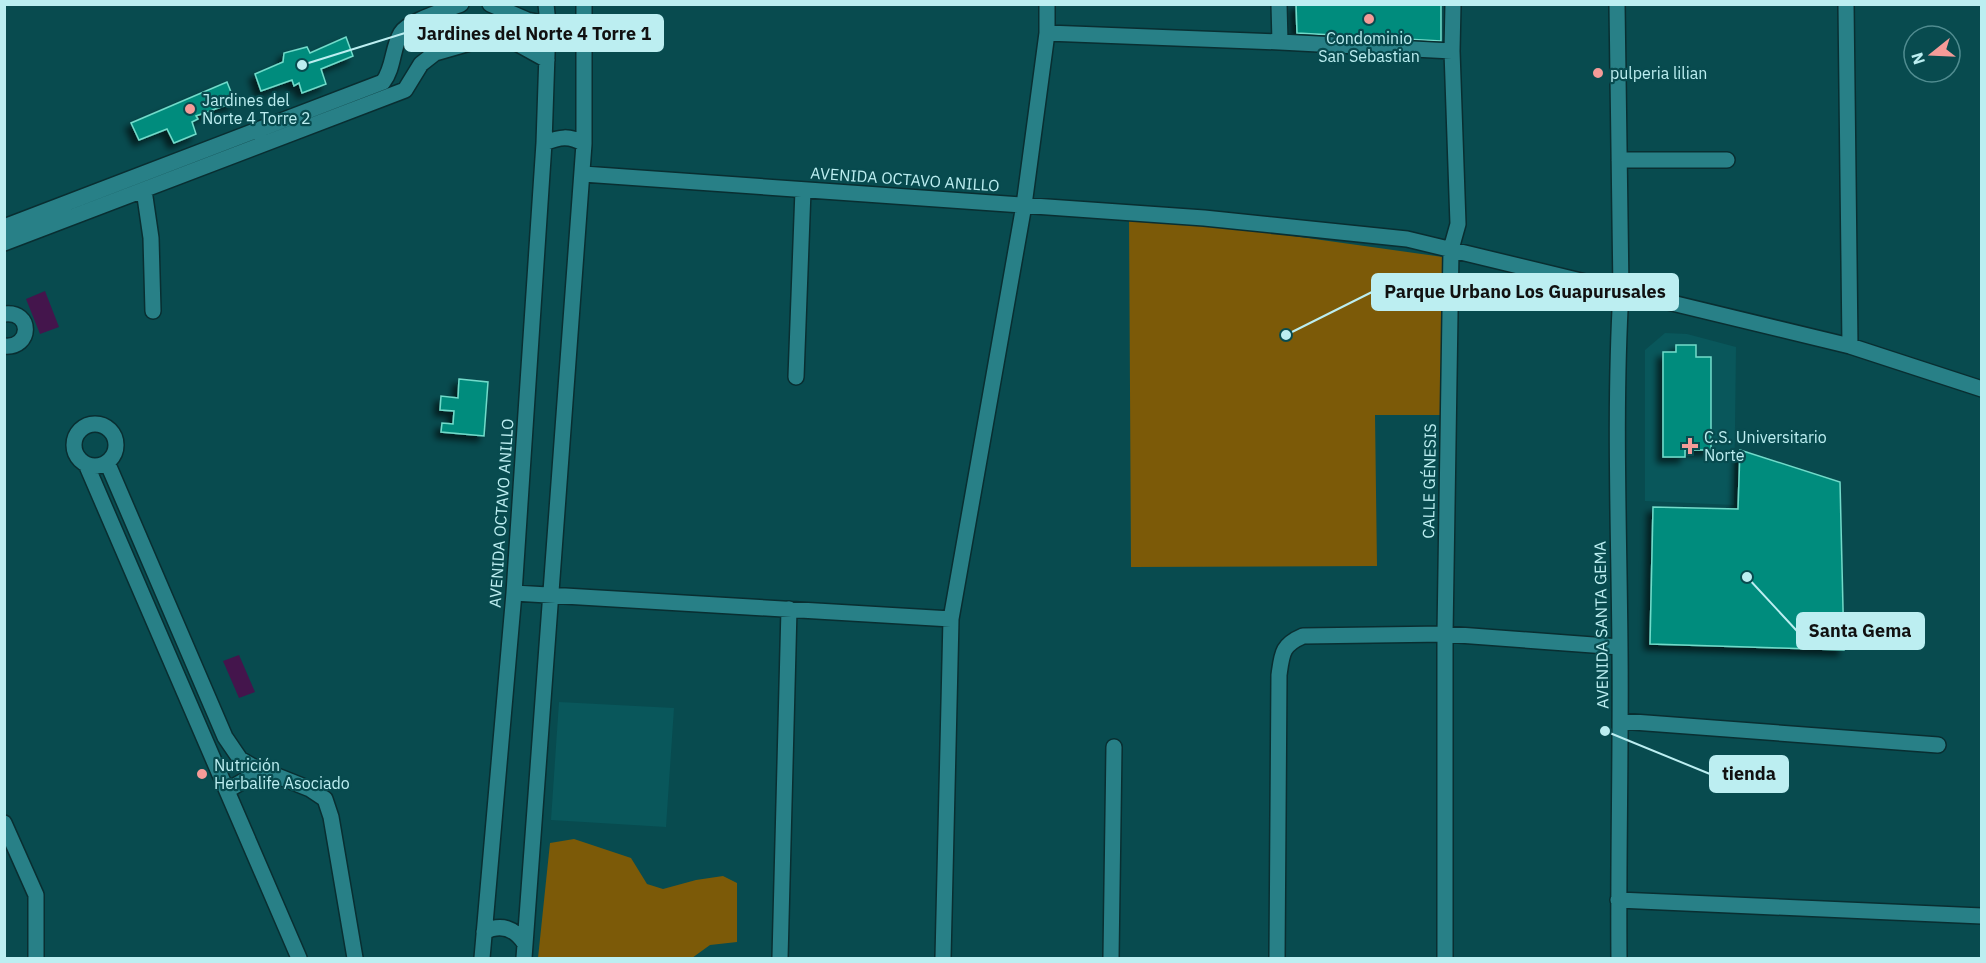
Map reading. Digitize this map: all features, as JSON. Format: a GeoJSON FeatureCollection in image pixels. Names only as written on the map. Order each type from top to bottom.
{"type":"FeatureCollection","features":[{"type":"Feature","properties":{"kind":"street"},"geometry":{"type":"LineString","coordinates":[[4,227],[383,82],[388,75],[401,33],[408,26],[461,4]]}},
{"type":"Feature","properties":{"kind":"street"},"geometry":{"type":"LineString","coordinates":[[490,4],[526,20],[548,24]]}},
{"type":"Feature","properties":{"kind":"street","name":"AVENIDA OCTAVO ANILLO"},"geometry":{"type":"LineString","coordinates":[[482,958],[514,593],[544,143],[548,24],[546,4]]}},
{"type":"Feature","properties":{"kind":"street"},"geometry":{"type":"LineString","coordinates":[[524,951],[583,174],[584,4]]}},
{"type":"Feature","properties":{"kind":"street"},"geometry":{"type":"LineString","coordinates":[[943,958],[951,620],[1024,205],[1047,33],[1047,4]]}},
{"type":"Feature","properties":{"kind":"street"},"geometry":{"type":"LineString","coordinates":[[1279,4],[1280,42]]}},
{"type":"Feature","properties":{"kind":"street","name":"CALLE GÉNESIS"},"geometry":{"type":"LineString","coordinates":[[1446,958],[1445,634],[1451,249],[1458,224],[1452,51],[1453,4]]}},
{"type":"Feature","properties":{"kind":"street","name":"AVENIDA SANTA GEMA"},"geometry":{"type":"LineString","coordinates":[[1617,4],[1621,291],[1618,331],[1617,468],[1620,647],[1618,958]]}},
{"type":"Feature","properties":{"kind":"street"},"geometry":{"type":"LineString","coordinates":[[1846,4],[1850,346]]}},
{"type":"Feature","properties":{"kind":"street"},"geometry":{"type":"LineString","coordinates":[[1047,33],[1452,51]]}},
{"type":"Feature","properties":{"kind":"street"},"geometry":{"type":"LineString","coordinates":[[4,243],[405,90],[421,64],[435,53],[494,36],[507,38],[547,60]]}},
{"type":"Feature","properties":{"kind":"street"},"geometry":{"type":"LineString","coordinates":[[544,143],[568,137],[584,144]]}},
{"type":"Feature","properties":{"kind":"street"},"geometry":{"type":"LineString","coordinates":[[1619,160],[1726,160]]}},
{"type":"Feature","properties":{"kind":"street","name":"AVENIDA OCTAVO ANILLO"},"geometry":{"type":"LineString","coordinates":[[583,174],[1204,218],[1407,239],[1850,346],[1982,389]]}},
{"type":"Feature","properties":{"kind":"street"},"geometry":{"type":"LineString","coordinates":[[144,190],[151,238],[153,312]]}},
{"type":"Feature","properties":{"kind":"street"},"geometry":{"type":"LineString","coordinates":[[795,377],[803,190]]}},
{"type":"Feature","properties":{"kind":"street"},"geometry":{"type":"LineString","coordinates":[[4,346],[18,344],[26,330],[19,317],[6,313]]}},
{"type":"Feature","properties":{"kind":"street"},"geometry":{"type":"LineString","coordinates":[[86,464],[101,466],[115,452],[115,438],[107,427],[95,423],[81,428],[74,440],[76,454],[86,464],[299,958]]}},
{"type":"Feature","properties":{"kind":"street"},"geometry":{"type":"LineString","coordinates":[[107,462],[225,738],[240,759],[310,789],[325,799],[331,817],[356,958]]}},
{"type":"Feature","properties":{"kind":"street"},"geometry":{"type":"LineString","coordinates":[[514,593],[951,620]]}},
{"type":"Feature","properties":{"kind":"street"},"geometry":{"type":"LineString","coordinates":[[780,958],[789,609]]}},
{"type":"Feature","properties":{"kind":"street"},"geometry":{"type":"LineString","coordinates":[[1277,958],[1279,675],[1281,657],[1290,642],[1303,636],[1445,634],[1620,647]]}},
{"type":"Feature","properties":{"kind":"street"},"geometry":{"type":"LineString","coordinates":[[1620,721],[1938,745]]}},
{"type":"Feature","properties":{"kind":"street"},"geometry":{"type":"LineString","coordinates":[[1111,958],[1114,747]]}},
{"type":"Feature","properties":{"kind":"street"},"geometry":{"type":"LineString","coordinates":[[228,790],[264,770]]}},
{"type":"Feature","properties":{"kind":"street"},"geometry":{"type":"LineString","coordinates":[[4,822],[36,895],[36,958]]}},
{"type":"Feature","properties":{"kind":"street"},"geometry":{"type":"LineString","coordinates":[[1618,900],[1982,916]]}},
{"type":"Feature","properties":{"kind":"street"},"geometry":{"type":"LineString","coordinates":[[484,933],[491,928],[507,928],[521,937],[524,951]]}},
{"type":"Feature","properties":{"kind":"shaded area"},"geometry":{"type":"Polygon","coordinates":[[[1129,213],[1443,257],[1440,415],[1375,415],[1377,566],[1131,567],[1129,213]]]}},
{"type":"Feature","properties":{"kind":"shaded area"},"geometry":{"type":"Polygon","coordinates":[[[45,291],[59,327],[40,334],[26,299],[45,291]]]}},
{"type":"Feature","properties":{"kind":"shaded area","name":"C.S. Universitario Norte"},"geometry":{"type":"Polygon","coordinates":[[[1665,333],[1687,334],[1736,347],[1734,505],[1645,501],[1645,350],[1665,333]]]}},
{"type":"Feature","properties":{"kind":"shaded area"},"geometry":{"type":"Polygon","coordinates":[[[239,655],[255,692],[239,698],[223,661],[239,655]]]}},
{"type":"Feature","properties":{"kind":"shaded area"},"geometry":{"type":"Polygon","coordinates":[[[559,702],[674,708],[666,827],[551,820],[559,702]]]}},
{"type":"Feature","properties":{"kind":"shaded area"},"geometry":{"type":"Polygon","coordinates":[[[574,839],[631,858],[647,884],[663,889],[696,880],[723,876],[737,883],[737,942],[710,945],[692,958],[538,958],[550,843],[574,839]]]}},
{"type":"Feature","properties":{"kind":"building","name":"Condominio San Sebastian"},"geometry":{"type":"Polygon","coordinates":[[[1296,4],[1441,4],[1441,41],[1297,33],[1296,4]]]}},
{"type":"Feature","properties":{"kind":"building"},"geometry":{"type":"Polygon","coordinates":[[[346,37],[353,56],[321,69],[326,84],[302,93],[299,83],[294,86],[292,80],[261,91],[255,74],[283,62],[284,53],[307,47],[310,53],[346,37]]]}},
{"type":"Feature","properties":{"kind":"building","name":"Jardines del Norte 4 Torre 2"},"geometry":{"type":"Polygon","coordinates":[[[227,82],[235,102],[196,116],[198,119],[192,122],[196,134],[174,143],[167,129],[139,140],[131,123],[227,82]]]}},
{"type":"Feature","properties":{"kind":"building"},"geometry":{"type":"Polygon","coordinates":[[[1676,345],[1696,345],[1696,357],[1711,357],[1711,450],[1685,450],[1685,457],[1663,457],[1663,352],[1676,352],[1676,345]]]}},
{"type":"Feature","properties":{"kind":"building"},"geometry":{"type":"Polygon","coordinates":[[[459,379],[488,382],[484,436],[441,432],[442,423],[453,424],[454,411],[440,410],[441,396],[458,398],[459,379]]]}},
{"type":"Feature","properties":{"kind":"building"},"geometry":{"type":"Polygon","coordinates":[[[1740,450],[1840,482],[1844,650],[1650,644],[1653,507],[1738,509],[1740,450]]]}},
{"type":"Feature","properties":{"kind":"place","name":"Condominio San Sebastian"},"geometry":{"type":"Point","coordinates":[1369,19]}},
{"type":"Feature","properties":{"kind":"place","name":"Jardines del Norte 4 Torre 1"},"geometry":{"type":"Point","coordinates":[302,65]}},
{"type":"Feature","properties":{"kind":"place","name":"pulperia lilian"},"geometry":{"type":"Point","coordinates":[1598,73]}},
{"type":"Feature","properties":{"kind":"place","name":"Jardines del Norte 4 Torre 2"},"geometry":{"type":"Point","coordinates":[190,109]}},
{"type":"Feature","properties":{"kind":"place","name":"Parque Urbano Los Guapurusales"},"geometry":{"type":"Point","coordinates":[1286,335]}},
{"type":"Feature","properties":{"kind":"place","name":"C.S. Universitario Norte"},"geometry":{"type":"Point","coordinates":[1690,446]}},
{"type":"Feature","properties":{"kind":"place","name":"Santa Gema"},"geometry":{"type":"Point","coordinates":[1747,577]}},
{"type":"Feature","properties":{"kind":"place","name":"tienda"},"geometry":{"type":"Point","coordinates":[1605,731]}},
{"type":"Feature","properties":{"kind":"place","name":"Nutrición Herbalife Asociado"},"geometry":{"type":"Point","coordinates":[202,774]}}]}
